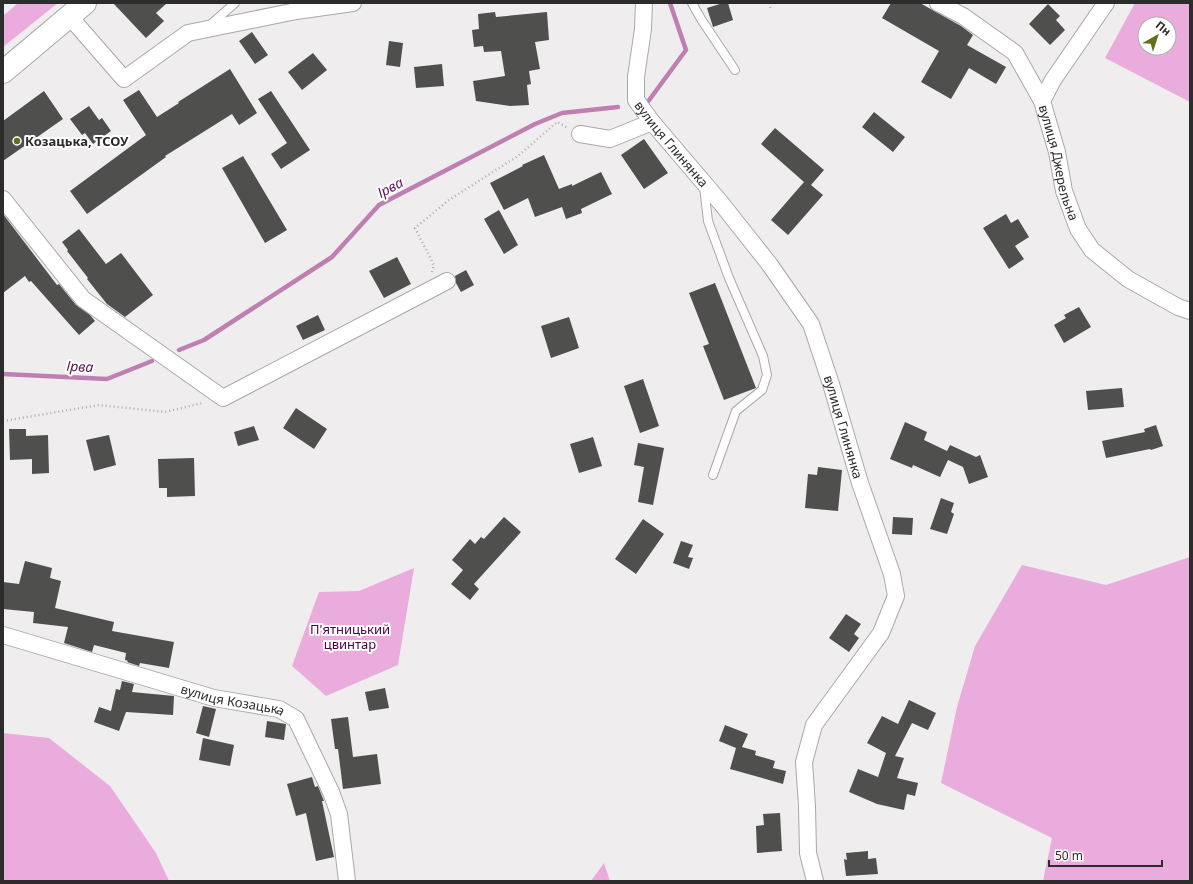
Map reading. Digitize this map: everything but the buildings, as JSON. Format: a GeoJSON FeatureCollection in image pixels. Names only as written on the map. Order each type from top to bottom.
{"type":"FeatureCollection","features":[{"type":"Feature","properties":{"kind":"main road"},"geometry":{"type":"LineString","coordinates":[[3,72],[77,10]]}},
{"type":"Feature","properties":{"kind":"street"},"geometry":{"type":"LineString","coordinates":[[77,10],[124,79],[188,33],[296,11],[353,3]]}},
{"type":"Feature","properties":{"kind":"street","name":"вулиця Глинянка"},"geometry":{"type":"LineString","coordinates":[[644,3],[643,29],[636,77],[636,100],[652,122],[770,265],[811,324],[831,384],[860,483],[892,574],[896,596],[881,633],[814,726],[804,762],[808,853],[815,881]]}},
{"type":"Feature","properties":{"kind":"street","name":"вулиця Джерельна"},"geometry":{"type":"LineString","coordinates":[[938,3],[963,16],[1015,53],[1042,100],[1057,152],[1064,191],[1078,229],[1092,250],[1128,279],[1178,307],[1190,312]]}},
{"type":"Feature","properties":{"kind":"street"},"geometry":{"type":"LineString","coordinates":[[1042,100],[1053,80],[1106,3]]}},
{"type":"Feature","properties":{"kind":"street"},"geometry":{"type":"LineString","coordinates":[[580,134],[610,139],[652,122]]}},
{"type":"Feature","properties":{"kind":"street"},"geometry":{"type":"LineString","coordinates":[[3,199],[83,298],[223,398],[447,281]]}},
{"type":"Feature","properties":{"kind":"street","name":"вулиця Козацька"},"geometry":{"type":"LineString","coordinates":[[3,635],[214,698],[279,709],[296,719],[331,792],[339,814],[347,881]]}},
{"type":"Feature","properties":{"kind":"lane"},"geometry":{"type":"LineString","coordinates":[[206,30],[235,3]]}},
{"type":"Feature","properties":{"kind":"lane"},"geometry":{"type":"LineString","coordinates":[[692,3],[735,70]]}},
{"type":"Feature","properties":{"kind":"lane"},"geometry":{"type":"LineString","coordinates":[[703,182],[708,221],[729,278],[763,356],[767,375],[762,390],[736,411],[713,475]]}},
{"type":"Feature","properties":{"kind":"path"},"geometry":{"type":"LineString","coordinates":[[769,3],[771,9]]}},
{"type":"Feature","properties":{"kind":"path"},"geometry":{"type":"LineString","coordinates":[[426,292],[434,265],[415,228],[449,200],[518,156],[557,122],[580,134]]}},
{"type":"Feature","properties":{"kind":"path"},"geometry":{"type":"LineString","coordinates":[[3,421],[99,405],[165,412],[223,398]]}},
{"type":"Feature","properties":{"kind":"green space"},"geometry":{"type":"Polygon","coordinates":[[[18,3],[58,3],[3,47],[3,16],[18,3]]]}},
{"type":"Feature","properties":{"kind":"green space"},"geometry":{"type":"Polygon","coordinates":[[[1135,3],[1190,3],[1190,102],[1105,58],[1135,3]]]}},
{"type":"Feature","properties":{"kind":"green space"},"geometry":{"type":"Polygon","coordinates":[[[1190,557],[1190,881],[1043,881],[1052,838],[941,783],[957,707],[975,646],[1022,565],[1106,585],[1190,557]]]}},
{"type":"Feature","properties":{"kind":"green space","name":"П'ятницький цвинтар"},"geometry":{"type":"Polygon","coordinates":[[[414,568],[398,665],[326,696],[292,666],[319,592],[359,591],[414,568]]]}},
{"type":"Feature","properties":{"kind":"green space"},"geometry":{"type":"Polygon","coordinates":[[[3,733],[49,738],[110,786],[156,853],[169,881],[3,881],[3,733]]]}},
{"type":"Feature","properties":{"kind":"green space"},"geometry":{"type":"Polygon","coordinates":[[[604,863],[610,881],[591,881],[604,863]]]}},
{"type":"Feature","properties":{"kind":"waterway","name":"Ірва"},"geometry":{"type":"LineString","coordinates":[[647,103],[686,50],[670,3]]}},
{"type":"Feature","properties":{"kind":"waterway","name":"Ірва"},"geometry":{"type":"LineString","coordinates":[[179,350],[204,340],[332,257],[379,205],[535,124],[562,113],[618,107]]}},
{"type":"Feature","properties":{"kind":"waterway","name":"Ірва"},"geometry":{"type":"LineString","coordinates":[[3,374],[107,379],[152,361]]}},
{"type":"Feature","properties":{"kind":"place","name":"Козацька, ТСОУ"},"geometry":{"type":"Point","coordinates":[17,141]}}]}
